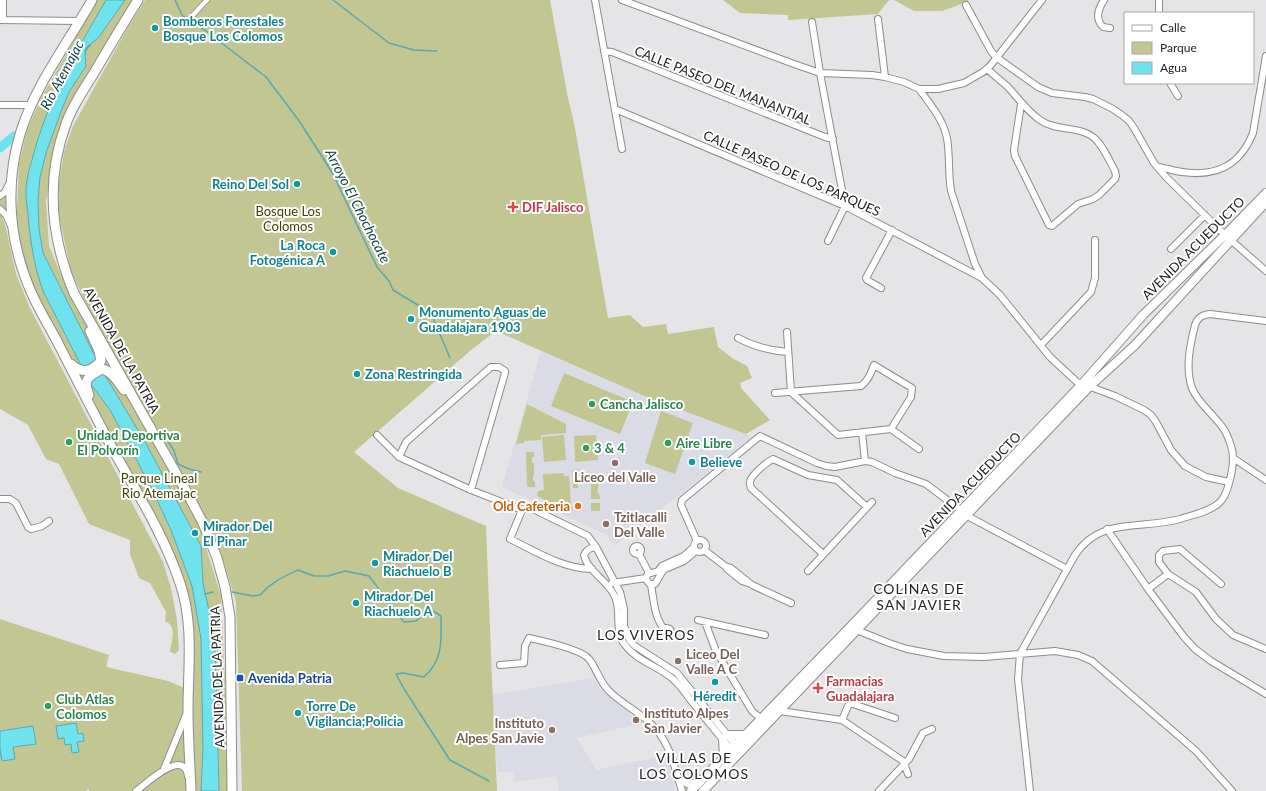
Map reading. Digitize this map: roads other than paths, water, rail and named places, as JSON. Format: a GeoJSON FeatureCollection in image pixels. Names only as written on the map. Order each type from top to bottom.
{"type":"FeatureCollection","features":[{"type":"Feature","properties":{"kind":"main road","name":"AVENIDA DE LA PATRIA"},"geometry":{"type":"LineString","coordinates":[[92,0],[40,88],[31,105],[21,132],[13,171],[11,200],[13,232],[19,259],[39,309],[167,550],[180,583],[186,603],[189,630],[188,711],[190,791]]}},
{"type":"Feature","properties":{"kind":"main road","name":"AVENIDA DE LA PATRIA"},"geometry":{"type":"LineString","coordinates":[[138,0],[76,102],[66,123],[55,161],[52,205],[57,240],[65,271],[74,293],[203,523],[217,558],[225,587],[230,617],[232,791]]}},
{"type":"Feature","properties":{"kind":"main road","name":"AVENIDA ACUEDUCTO"},"geometry":{"type":"LineString","coordinates":[[1086,385],[1135,345],[1170,308],[1266,193]]}},
{"type":"Feature","properties":{"kind":"main road","name":"AVENIDA ACUEDUCTO"},"geometry":{"type":"LineString","coordinates":[[691,791],[700,788],[736,751],[1086,385],[1143,315],[1266,202]]}},
{"type":"Feature","properties":{"kind":"main road"},"geometry":{"type":"LineString","coordinates":[[59,346],[77,370],[89,370],[101,361],[99,351],[90,331],[88,317]]}},
{"type":"Feature","properties":{"kind":"main road"},"geometry":{"type":"LineString","coordinates":[[105,435],[86,388],[88,378],[102,368],[106,370],[136,402]]}},
{"type":"Feature","properties":{"kind":"main road","name":"AVENIDA ACUEDUCTO"},"geometry":{"type":"LineString","coordinates":[[700,788],[724,757],[736,751],[745,735],[761,719],[780,711],[853,628]]}},
{"type":"Feature","properties":{"kind":"main road"},"geometry":{"type":"LineString","coordinates":[[724,757],[725,737],[745,735]]}},
{"type":"Feature","properties":{"kind":"main road"},"geometry":{"type":"LineString","coordinates":[[679,779],[700,788]]}},
{"type":"Feature","properties":{"kind":"street"},"geometry":{"type":"LineString","coordinates":[[3,0],[1,20],[80,21]]}},
{"type":"Feature","properties":{"kind":"street"},"geometry":{"type":"LineString","coordinates":[[190,23],[194,15],[207,0]]}},
{"type":"Feature","properties":{"kind":"street"},"geometry":{"type":"LineString","coordinates":[[595,0],[622,149]]}},
{"type":"Feature","properties":{"kind":"street"},"geometry":{"type":"LineString","coordinates":[[622,0],[820,73],[885,77],[904,82],[919,89],[938,89],[953,86],[973,79],[987,69],[1042,0]]}},
{"type":"Feature","properties":{"kind":"street"},"geometry":{"type":"LineString","coordinates":[[1104,0],[1097,12],[1098,19],[1103,27],[1110,28]]}},
{"type":"Feature","properties":{"kind":"street"},"geometry":{"type":"LineString","coordinates":[[1159,0],[1159,12]]}},
{"type":"Feature","properties":{"kind":"street"},"geometry":{"type":"LineString","coordinates":[[966,5],[991,51],[996,57],[1031,83],[1046,91],[1085,97],[1113,109],[1129,121],[1166,177],[1228,237],[1266,271]]}},
{"type":"Feature","properties":{"kind":"street"},"geometry":{"type":"LineString","coordinates":[[878,19],[885,77]]}},
{"type":"Feature","properties":{"kind":"street"},"geometry":{"type":"LineString","coordinates":[[812,22],[845,206],[828,241]]}},
{"type":"Feature","properties":{"kind":"street","name":"CALLE PASEO DEL MANANTIAL"},"geometry":{"type":"LineString","coordinates":[[604,51],[612,52],[833,139]]}},
{"type":"Feature","properties":{"kind":"street"},"geometry":{"type":"LineString","coordinates":[[1158,167],[1201,174],[1226,168],[1243,153],[1253,134],[1266,56]]}},
{"type":"Feature","properties":{"kind":"street"},"geometry":{"type":"LineString","coordinates":[[987,69],[1008,87],[1021,104],[1039,120],[1050,126],[1083,130],[1092,136],[1099,142],[1116,176],[1115,179],[1099,195],[1093,199],[1078,204],[1052,226],[1049,225],[1015,156],[1014,150],[1021,104]]}},
{"type":"Feature","properties":{"kind":"street"},"geometry":{"type":"LineString","coordinates":[[1171,84],[1178,96]]}},
{"type":"Feature","properties":{"kind":"street"},"geometry":{"type":"LineString","coordinates":[[919,89],[937,115],[947,138],[951,191],[975,264],[982,278]]}},
{"type":"Feature","properties":{"kind":"street"},"geometry":{"type":"LineString","coordinates":[[0,105],[31,105]]}},
{"type":"Feature","properties":{"kind":"street","name":"CALLE PASEO DE LOS PARQUES"},"geometry":{"type":"LineString","coordinates":[[615,109],[845,206],[982,278],[1000,295],[1060,368],[1077,382],[1115,396],[1144,410],[1156,422],[1171,450],[1185,466],[1206,477],[1229,482]]}},
{"type":"Feature","properties":{"kind":"street"},"geometry":{"type":"LineString","coordinates":[[0,196],[8,187],[13,171]]}},
{"type":"Feature","properties":{"kind":"street"},"geometry":{"type":"LineString","coordinates":[[0,209],[9,221],[13,232]]}},
{"type":"Feature","properties":{"kind":"street"},"geometry":{"type":"LineString","coordinates":[[1171,249],[1205,215]]}},
{"type":"Feature","properties":{"kind":"street"},"geometry":{"type":"LineString","coordinates":[[881,288],[866,278],[892,230]]}},
{"type":"Feature","properties":{"kind":"street"},"geometry":{"type":"LineString","coordinates":[[1041,345],[1091,292],[1095,278],[1095,240]]}},
{"type":"Feature","properties":{"kind":"street"},"geometry":{"type":"LineString","coordinates":[[1030,791],[1018,679],[1020,654],[1081,545],[1090,537],[1107,529],[1158,523],[1199,513],[1220,503],[1224,497],[1229,482],[1233,458],[1225,431],[1196,395],[1190,381],[1188,365],[1196,320],[1202,316],[1210,314],[1266,321]]}},
{"type":"Feature","properties":{"kind":"street"},"geometry":{"type":"LineString","coordinates":[[787,332],[791,392],[838,434],[891,429],[919,449]]}},
{"type":"Feature","properties":{"kind":"street"},"geometry":{"type":"LineString","coordinates":[[738,338],[752,346],[769,351],[788,352]]}},
{"type":"Feature","properties":{"kind":"street"},"geometry":{"type":"LineString","coordinates":[[775,393],[861,386],[869,377],[874,365],[912,388],[911,396],[891,429]]}},
{"type":"Feature","properties":{"kind":"street"},"geometry":{"type":"LineString","coordinates":[[399,457],[406,442],[492,368],[499,367],[505,371],[505,373],[471,490]]}},
{"type":"Feature","properties":{"kind":"street"},"geometry":{"type":"LineString","coordinates":[[862,432],[865,461]]}},
{"type":"Feature","properties":{"kind":"street"},"geometry":{"type":"LineString","coordinates":[[377,435],[399,457],[471,490],[522,510],[531,508],[588,536],[596,547],[611,584],[617,603],[618,627],[624,645],[631,651],[645,657],[689,693],[736,751]]}},
{"type":"Feature","properties":{"kind":"street"},"geometry":{"type":"LineString","coordinates":[[596,547],[590,548],[586,551],[584,555],[585,560],[592,569],[611,584],[649,580],[665,569],[684,561],[695,549],[695,542],[697,541],[681,505],[682,500],[760,436],[817,463],[832,466],[865,461],[880,465],[895,473],[926,484],[964,513],[1067,569]]}},
{"type":"Feature","properties":{"kind":"street"},"geometry":{"type":"LineString","coordinates":[[1233,458],[1266,480]]}},
{"type":"Feature","properties":{"kind":"street"},"geometry":{"type":"LineString","coordinates":[[823,554],[751,488],[749,484],[750,480],[768,461],[773,459],[808,475],[837,480],[867,507]]}},
{"type":"Feature","properties":{"kind":"street"},"geometry":{"type":"LineString","coordinates":[[830,479],[832,466]]}},
{"type":"Feature","properties":{"kind":"street"},"geometry":{"type":"LineString","coordinates":[[1,499],[10,499],[16,503],[28,527],[31,529],[42,526],[49,521]]}},
{"type":"Feature","properties":{"kind":"street"},"geometry":{"type":"LineString","coordinates":[[808,571],[872,502]]}},
{"type":"Feature","properties":{"kind":"street"},"geometry":{"type":"LineString","coordinates":[[522,510],[510,539],[557,562],[583,569],[592,569]]}},
{"type":"Feature","properties":{"kind":"street"},"geometry":{"type":"LineString","coordinates":[[1107,529],[1148,589],[1184,637],[1195,649],[1211,661],[1266,694]]}},
{"type":"Feature","properties":{"kind":"street"},"geometry":{"type":"LineString","coordinates":[[697,541],[700,540],[704,543],[706,548],[704,550]]}},
{"type":"Feature","properties":{"kind":"street"},"geometry":{"type":"LineString","coordinates":[[695,549],[699,553],[704,550]]}},
{"type":"Feature","properties":{"kind":"street"},"geometry":{"type":"LineString","coordinates":[[649,580],[662,566],[695,549]]}},
{"type":"Feature","properties":{"kind":"street"},"geometry":{"type":"LineString","coordinates":[[1221,584],[1180,549],[1163,551],[1159,555],[1159,562],[1168,574],[1196,592],[1216,619],[1233,635],[1266,649]]}},
{"type":"Feature","properties":{"kind":"street"},"geometry":{"type":"LineString","coordinates":[[704,550],[725,566],[742,582],[748,583],[791,602]]}},
{"type":"Feature","properties":{"kind":"street"},"geometry":{"type":"LineString","coordinates":[[639,554],[660,612],[658,619],[664,629]]}},
{"type":"Feature","properties":{"kind":"street"},"geometry":{"type":"LineString","coordinates":[[1148,589],[1168,574]]}},
{"type":"Feature","properties":{"kind":"street"},"geometry":{"type":"LineString","coordinates":[[698,620],[765,635]]}},
{"type":"Feature","properties":{"kind":"street"},"geometry":{"type":"LineString","coordinates":[[705,622],[716,651],[752,711],[761,719]]}},
{"type":"Feature","properties":{"kind":"street"},"geometry":{"type":"LineString","coordinates":[[853,628],[907,649],[944,656],[984,657],[1054,651],[1078,655],[1092,661],[1196,750],[1232,791]]}},
{"type":"Feature","properties":{"kind":"street"},"geometry":{"type":"LineString","coordinates":[[500,665],[524,663],[525,646],[529,638],[581,653],[589,659],[600,680],[608,690],[616,698],[650,722],[657,730],[665,741],[672,756],[682,791]]}},
{"type":"Feature","properties":{"kind":"street"},"geometry":{"type":"LineString","coordinates":[[842,720],[850,703],[895,718]]}},
{"type":"Feature","properties":{"kind":"street"},"geometry":{"type":"LineString","coordinates":[[164,769],[188,711]]}},
{"type":"Feature","properties":{"kind":"street"},"geometry":{"type":"LineString","coordinates":[[780,711],[842,720],[903,761],[908,774]]}},
{"type":"Feature","properties":{"kind":"street"},"geometry":{"type":"LineString","coordinates":[[879,791],[905,765],[923,733],[932,729]]}},
{"type":"Feature","properties":{"kind":"street"},"geometry":{"type":"LineString","coordinates":[[136,791],[164,769],[177,765],[185,769],[190,791]]}},
{"type":"Feature","properties":{"kind":"water"},"geometry":{"type":"Polygon","coordinates":[[[106,0],[125,0],[99,37],[86,48],[86,66],[69,92],[60,114],[46,153],[40,177],[38,201],[39,229],[43,253],[103,372],[144,440],[201,546],[203,583],[211,620],[215,651],[219,791],[201,791],[203,749],[201,639],[192,586],[171,530],[152,489],[110,410],[90,383],[43,291],[37,272],[31,243],[26,188],[38,139],[45,118],[63,77],[106,0]]]}},
{"type":"Feature","properties":{"kind":"water"},"geometry":{"type":"Polygon","coordinates":[[[76,723],[78,734],[83,733],[84,741],[77,742],[79,752],[72,753],[71,744],[65,745],[64,738],[58,739],[56,726],[76,723]]]}},
{"type":"Feature","properties":{"kind":"water"},"geometry":{"type":"Polygon","coordinates":[[[33,726],[36,744],[13,747],[15,759],[2,761],[0,731],[33,726]]]}},
{"type":"Feature","properties":{"kind":"waterway","name":"Arroyo El Chochocate"},"geometry":{"type":"LineString","coordinates":[[175,0],[182,15],[206,31],[266,77],[300,122],[333,174],[377,267],[389,281],[393,290],[431,313],[450,358]]}},
{"type":"Feature","properties":{"kind":"waterway"},"geometry":{"type":"LineString","coordinates":[[333,0],[389,43],[414,50],[437,51]]}},
{"type":"Feature","properties":{"kind":"waterway","name":"Río Atemajac"},"geometry":{"type":"LineString","coordinates":[[85,51],[90,45]]}},
{"type":"Feature","properties":{"kind":"waterway"},"geometry":{"type":"LineString","coordinates":[[0,148],[14,136]]}},
{"type":"Feature","properties":{"kind":"waterway"},"geometry":{"type":"LineString","coordinates":[[168,441],[174,451],[178,464],[201,472]]}},
{"type":"Feature","properties":{"kind":"waterway"},"geometry":{"type":"LineString","coordinates":[[232,592],[253,596],[260,595],[273,583],[298,570],[314,576],[328,576],[345,571],[369,576],[404,622],[416,621],[430,609],[441,616],[440,649],[435,663],[430,670],[424,677],[403,673],[396,674],[404,689],[450,760],[489,781]]}},
{"type":"Feature","properties":{"kind":"waterway"},"geometry":{"type":"LineString","coordinates":[[205,594],[213,592]]}},
{"type":"Feature","properties":{"kind":"place","name":"Bomberos Forestales Bosque Los Colomos"},"geometry":{"type":"Point","coordinates":[155,28]}},
{"type":"Feature","properties":{"kind":"place","name":"Reino Del Sol"},"geometry":{"type":"Point","coordinates":[297,184]}},
{"type":"Feature","properties":{"kind":"place","name":"DIF Jalisco"},"geometry":{"type":"Point","coordinates":[513,207]}},
{"type":"Feature","properties":{"kind":"place","name":"La Roca Fotogénica A"},"geometry":{"type":"Point","coordinates":[333,252]}},
{"type":"Feature","properties":{"kind":"place","name":"Monumento Aguas de Guadalajara 1903"},"geometry":{"type":"Point","coordinates":[411,319]}},
{"type":"Feature","properties":{"kind":"place","name":"Zona Restringida"},"geometry":{"type":"Point","coordinates":[357,374]}},
{"type":"Feature","properties":{"kind":"place","name":"Cancha Jalisco"},"geometry":{"type":"Point","coordinates":[592,404]}},
{"type":"Feature","properties":{"kind":"place","name":"Unidad Deportiva El Polvorín"},"geometry":{"type":"Point","coordinates":[69,442]}},
{"type":"Feature","properties":{"kind":"place","name":"Aire Libre"},"geometry":{"type":"Point","coordinates":[668,443]}},
{"type":"Feature","properties":{"kind":"place","name":"3 & 4"},"geometry":{"type":"Point","coordinates":[586,448]}},
{"type":"Feature","properties":{"kind":"place","name":"Believe"},"geometry":{"type":"Point","coordinates":[692,462]}},
{"type":"Feature","properties":{"kind":"place","name":"Liceo del Valle"},"geometry":{"type":"Point","coordinates":[615,463]}},
{"type":"Feature","properties":{"kind":"place","name":"Old Cafeteria"},"geometry":{"type":"Point","coordinates":[578,506]}},
{"type":"Feature","properties":{"kind":"place","name":"Tzitlacalli Del Valle"},"geometry":{"type":"Point","coordinates":[606,524]}},
{"type":"Feature","properties":{"kind":"place","name":"Mirador Del El Pinar"},"geometry":{"type":"Point","coordinates":[195,533]}},
{"type":"Feature","properties":{"kind":"place","name":"Mirador Del Riachuelo B"},"geometry":{"type":"Point","coordinates":[375,563]}},
{"type":"Feature","properties":{"kind":"place","name":"Mirador Del Riachuelo A"},"geometry":{"type":"Point","coordinates":[356,603]}},
{"type":"Feature","properties":{"kind":"place","name":"Liceo Del Valle A C"},"geometry":{"type":"Point","coordinates":[678,661]}},
{"type":"Feature","properties":{"kind":"place","name":"Avenida Patria"},"geometry":{"type":"Point","coordinates":[240,678]}},
{"type":"Feature","properties":{"kind":"place","name":"Héredit"},"geometry":{"type":"Point","coordinates":[715,682]}},
{"type":"Feature","properties":{"kind":"place","name":"Farmacias Guadalajara"},"geometry":{"type":"Point","coordinates":[818,688]}},
{"type":"Feature","properties":{"kind":"place","name":"Club Atlas Colomos"},"geometry":{"type":"Point","coordinates":[48,706]}},
{"type":"Feature","properties":{"kind":"place","name":"Torre De Vigilancia;Policia"},"geometry":{"type":"Point","coordinates":[298,713]}},
{"type":"Feature","properties":{"kind":"place","name":"Instituto Alpes San Javier"},"geometry":{"type":"Point","coordinates":[636,720]}},
{"type":"Feature","properties":{"kind":"place","name":"Instituto Alpes San Javie"},"geometry":{"type":"Point","coordinates":[552,730]}},
{"type":"Feature","properties":{"kind":"district","name":"COLINAS DE SAN JAVIER"},"geometry":{"type":"Point","coordinates":[919,598]}},
{"type":"Feature","properties":{"kind":"district","name":"LOS VIVEROS"},"geometry":{"type":"Point","coordinates":[646,635]}},
{"type":"Feature","properties":{"kind":"district","name":"VILLAS DE LOS COLOMOS"},"geometry":{"type":"Point","coordinates":[694,766]}},
{"type":"Feature","properties":{"kind":"park label","name":"Bosque Los Colomos"},"geometry":{"type":"Point","coordinates":[288,218]}},
{"type":"Feature","properties":{"kind":"park label","name":"Parque Lineal Rio Atemajac"},"geometry":{"type":"Point","coordinates":[159,486]}}]}
